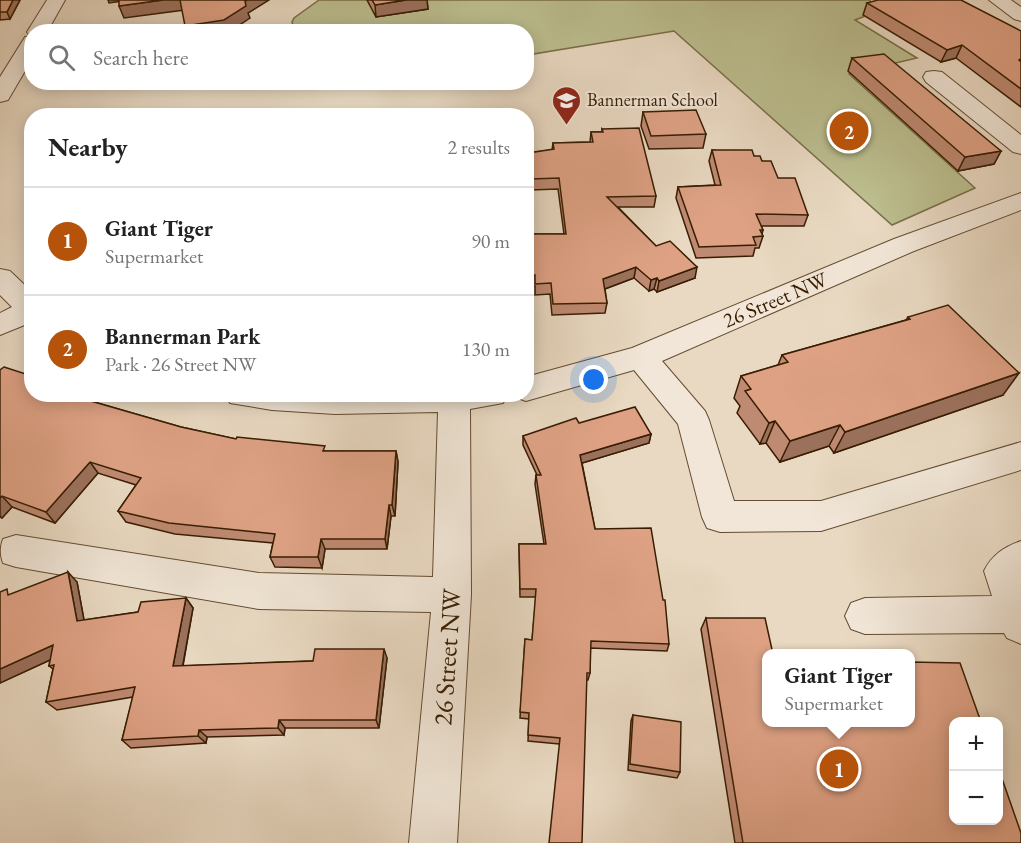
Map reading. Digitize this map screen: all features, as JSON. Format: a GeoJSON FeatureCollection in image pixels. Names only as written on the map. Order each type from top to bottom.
{"type":"FeatureCollection","features":[{"type":"Feature","properties":{"kind":"street"},"geometry":{"type":"LineString","coordinates":[[39,24],[56,0]]}},
{"type":"Feature","properties":{"kind":"street"},"geometry":{"type":"LineString","coordinates":[[998,0],[1021,15]]}},
{"type":"Feature","properties":{"kind":"street"},"geometry":{"type":"LineString","coordinates":[[0,95],[24,47]]}},
{"type":"Feature","properties":{"kind":"street"},"geometry":{"type":"LineString","coordinates":[[934,77],[1021,147]]}},
{"type":"Feature","properties":{"kind":"street","name":"26 Street NW"},"geometry":{"type":"LineString","coordinates":[[534,387],[641,357],[904,245],[1021,201]]}},
{"type":"Feature","properties":{"kind":"street"},"geometry":{"type":"LineString","coordinates":[[0,278],[24,302]]}},
{"type":"Feature","properties":{"kind":"street"},"geometry":{"type":"LineString","coordinates":[[0,325],[24,314]]}},
{"type":"Feature","properties":{"kind":"street"},"geometry":{"type":"LineString","coordinates":[[641,357],[693,420],[720,517],[822,516],[1021,456]]}},
{"type":"Feature","properties":{"kind":"street"},"geometry":{"type":"LineString","coordinates":[[338,402],[376,402]]}},
{"type":"Feature","properties":{"kind":"street","name":"26 Street NW"},"geometry":{"type":"LineString","coordinates":[[433,843],[452,595],[453,402]]}},
{"type":"Feature","properties":{"kind":"street"},"geometry":{"type":"LineString","coordinates":[[16,551],[260,591],[452,595]]}},
{"type":"Feature","properties":{"kind":"street"},"geometry":{"type":"LineString","coordinates":[[865,616],[1019,620],[1003,571],[1021,558]]}},
{"type":"Feature","properties":{"kind":"green space"},"geometry":{"type":"Polygon","coordinates":[[[319,0],[870,0],[871,5],[881,10],[855,20],[917,58],[849,74],[975,188],[892,225],[674,31],[534,54],[534,24],[293,24],[294,18],[319,0]]]}},
{"type":"Feature","properties":{"kind":"building"},"geometry":{"type":"Polygon","coordinates":[[[0,0],[13,0],[7,12],[0,12],[0,0]]]}},
{"type":"Feature","properties":{"kind":"building"},"geometry":{"type":"Polygon","coordinates":[[[119,0],[163,0],[119,6],[119,0]]]}},
{"type":"Feature","properties":{"kind":"building"},"geometry":{"type":"Polygon","coordinates":[[[180,0],[247,0],[245,1],[246,6],[224,20],[185,24],[180,0]]]}},
{"type":"Feature","properties":{"kind":"building"},"geometry":{"type":"Polygon","coordinates":[[[372,0],[406,0],[375,5],[372,0]]]}},
{"type":"Feature","properties":{"kind":"building"},"geometry":{"type":"Polygon","coordinates":[[[878,0],[961,0],[1021,31],[1021,59],[1019,60],[1021,62],[1021,89],[962,45],[947,50],[867,3],[878,0]]]}},
{"type":"Feature","properties":{"kind":"building"},"geometry":{"type":"Polygon","coordinates":[[[884,54],[1001,151],[965,157],[852,58],[884,54]]]}},
{"type":"Feature","properties":{"kind":"building"},"geometry":{"type":"Polygon","coordinates":[[[696,110],[706,134],[651,136],[643,112],[696,110]]]}},
{"type":"Feature","properties":{"kind":"building"},"geometry":{"type":"Polygon","coordinates":[[[639,128],[656,196],[607,197],[656,246],[670,241],[697,267],[659,281],[657,278],[651,280],[636,267],[603,279],[607,303],[553,304],[551,283],[535,284],[534,234],[566,234],[559,178],[534,179],[534,152],[554,149],[553,143],[593,142],[591,132],[603,132],[602,129],[639,128]]]}},
{"type":"Feature","properties":{"kind":"building"},"geometry":{"type":"Polygon","coordinates":[[[712,150],[752,150],[754,156],[760,156],[762,161],[771,161],[778,178],[795,178],[808,215],[756,214],[763,230],[760,230],[763,236],[753,237],[756,245],[699,247],[678,187],[721,185],[712,150]]]}},
{"type":"Feature","properties":{"kind":"building"},"geometry":{"type":"Polygon","coordinates":[[[948,305],[1019,373],[845,432],[840,425],[790,441],[775,421],[769,423],[745,391],[751,389],[741,376],[788,362],[782,355],[910,319],[908,317],[948,305]]]}},
{"type":"Feature","properties":{"kind":"building"},"geometry":{"type":"Polygon","coordinates":[[[4,367],[24,373],[24,402],[94,402],[181,427],[236,439],[237,437],[325,446],[323,451],[396,451],[392,505],[389,505],[385,539],[321,539],[318,557],[270,557],[275,534],[169,523],[118,511],[141,478],[90,462],[46,512],[2,496],[0,498],[0,370],[4,367]]]}},
{"type":"Feature","properties":{"kind":"building"},"geometry":{"type":"Polygon","coordinates":[[[635,407],[651,434],[580,455],[595,529],[651,528],[663,600],[665,600],[669,644],[591,641],[590,673],[587,673],[582,843],[549,843],[560,738],[528,735],[529,713],[520,712],[525,639],[532,640],[536,589],[520,589],[519,544],[546,544],[536,475],[541,475],[523,436],[576,418],[579,423],[635,407]]]}},
{"type":"Feature","properties":{"kind":"building"},"geometry":{"type":"Polygon","coordinates":[[[68,572],[77,621],[138,612],[141,602],[186,598],[173,666],[313,661],[315,649],[384,649],[376,720],[279,720],[278,728],[199,730],[198,736],[122,740],[135,687],[46,702],[54,665],[49,666],[53,645],[0,669],[0,592],[7,589],[8,595],[68,572]]]}},
{"type":"Feature","properties":{"kind":"building"},"geometry":{"type":"Polygon","coordinates":[[[706,618],[765,618],[772,649],[762,649],[762,727],[915,727],[915,662],[960,663],[979,717],[949,717],[949,825],[1003,825],[1003,781],[1021,833],[1021,843],[743,843],[706,618]]]}},
{"type":"Feature","properties":{"kind":"building"},"geometry":{"type":"Polygon","coordinates":[[[633,715],[681,722],[680,772],[630,764],[633,715]]]}},
{"type":"Feature","properties":{"kind":"place","name":"Bannerman School"},"geometry":{"type":"Point","coordinates":[566,126]}},
{"type":"Feature","properties":{"kind":"place","name":"Bannerman Park"},"geometry":{"type":"Point","coordinates":[849,131]}},
{"type":"Feature","properties":{"kind":"place","name":"Giant Tiger"},"geometry":{"type":"Point","coordinates":[839,769]}}]}
